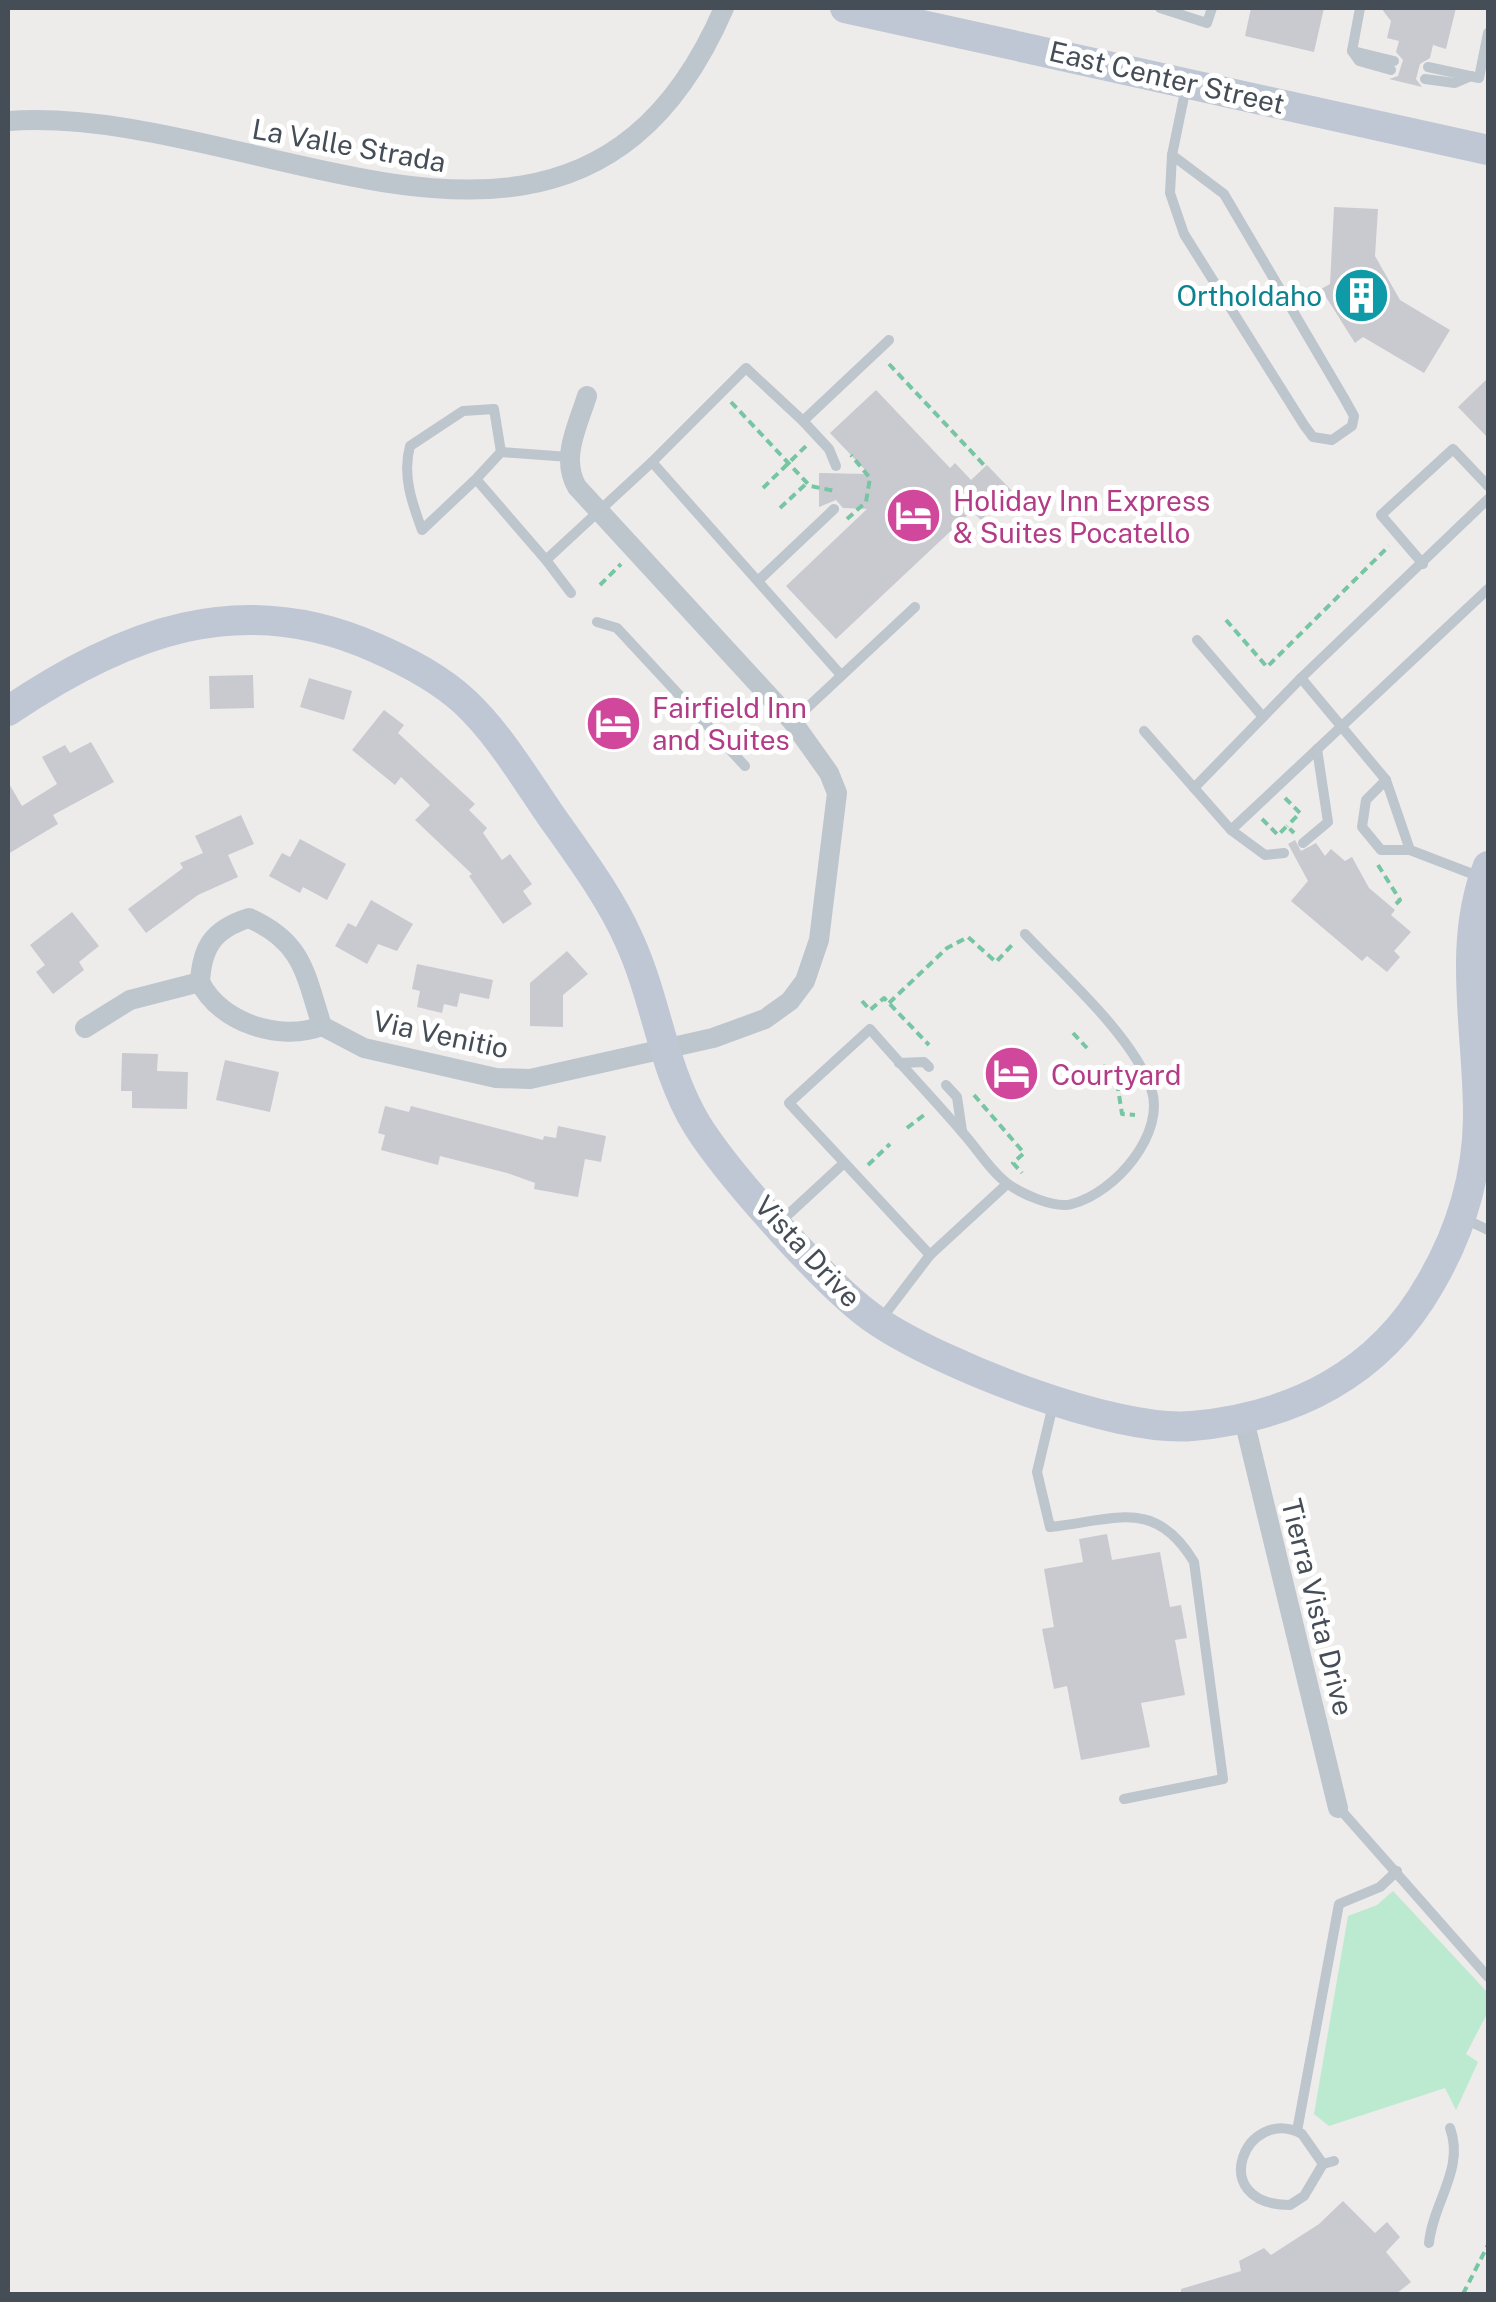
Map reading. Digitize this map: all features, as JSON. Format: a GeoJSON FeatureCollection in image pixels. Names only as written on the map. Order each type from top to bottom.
{"type":"FeatureCollection","features":[{"type":"Feature","properties":{"kind":"street","name":"La Valle Strada"},"geometry":{"type":"LineString","coordinates":[[8,121],[123,130],[405,188],[468,191],[548,181],[611,150],[649,120],[684,82],[724,8]]}},
{"type":"Feature","properties":{"kind":"street","name":"East Center Street"},"geometry":{"type":"LineString","coordinates":[[845,8],[1488,150]]}},
{"type":"Feature","properties":{"kind":"street"},"geometry":{"type":"LineString","coordinates":[[569,457],[588,396]]}},
{"type":"Feature","properties":{"kind":"street","name":"Via Venitio"},"geometry":{"type":"LineString","coordinates":[[322,1026],[364,1048],[496,1078],[530,1080],[713,1038],[765,1019],[790,1001],[805,981],[819,940],[837,793],[829,773],[792,721],[599,514],[570,474],[569,457]]}},
{"type":"Feature","properties":{"kind":"street","name":"Vista Drive"},"geometry":{"type":"LineString","coordinates":[[8,711],[120,646],[208,622],[291,619],[350,636],[417,667],[464,701],[505,749],[603,894],[628,938],[677,1090],[700,1129],[780,1224],[853,1303],[879,1322],[930,1350],[1112,1420],[1183,1427],[1244,1420],[1318,1394],[1382,1349],[1476,1224],[1478,1120],[1471,956],[1487,874]]}},
{"type":"Feature","properties":{"kind":"street"},"geometry":{"type":"LineString","coordinates":[[249,918],[273,929],[299,954],[322,1026],[304,1032],[232,1018],[216,1005],[200,982],[208,943],[226,925],[249,918]]}},
{"type":"Feature","properties":{"kind":"street"},"geometry":{"type":"LineString","coordinates":[[85,1028],[130,1000],[200,982]]}},
{"type":"Feature","properties":{"kind":"street","name":"Tierra Vista Drive"},"geometry":{"type":"LineString","coordinates":[[1244,1420],[1338,1808]]}},
{"type":"Feature","properties":{"kind":"lane"},"geometry":{"type":"LineString","coordinates":[[1160,8],[1208,22],[1212,8]]}},
{"type":"Feature","properties":{"kind":"lane"},"geometry":{"type":"LineString","coordinates":[[1360,8],[1352,51],[1392,66]]}},
{"type":"Feature","properties":{"kind":"lane"},"geometry":{"type":"LineString","coordinates":[[1426,73],[1475,77],[1488,33]]}},
{"type":"Feature","properties":{"kind":"lane"},"geometry":{"type":"LineString","coordinates":[[1172,155],[1224,194],[1344,398],[1354,416],[1352,426],[1332,440],[1313,437],[1304,425],[1184,234],[1170,193],[1172,155],[1188,81]]}},
{"type":"Feature","properties":{"kind":"lane"},"geometry":{"type":"LineString","coordinates":[[803,422],[889,340]]}},
{"type":"Feature","properties":{"kind":"lane"},"geometry":{"type":"LineString","coordinates":[[546,560],[599,514],[746,368],[829,449],[836,466]]}},
{"type":"Feature","properties":{"kind":"lane"},"geometry":{"type":"LineString","coordinates":[[494,409],[501,452],[422,530],[411,499],[406,462],[410,446],[462,411],[494,409]]}},
{"type":"Feature","properties":{"kind":"lane"},"geometry":{"type":"LineString","coordinates":[[1422,564],[1381,515],[1452,449],[1488,486]]}},
{"type":"Feature","properties":{"kind":"lane"},"geometry":{"type":"LineString","coordinates":[[501,452],[569,457]]}},
{"type":"Feature","properties":{"kind":"lane"},"geometry":{"type":"LineString","coordinates":[[652,462],[760,579],[841,675]]}},
{"type":"Feature","properties":{"kind":"lane"},"geometry":{"type":"LineString","coordinates":[[476,479],[571,593]]}},
{"type":"Feature","properties":{"kind":"lane"},"geometry":{"type":"LineString","coordinates":[[1194,788],[1301,678],[1488,499]]}},
{"type":"Feature","properties":{"kind":"lane"},"geometry":{"type":"LineString","coordinates":[[760,579],[834,509]]}},
{"type":"Feature","properties":{"kind":"lane"},"geometry":{"type":"LineString","coordinates":[[1231,830],[1488,589]]}},
{"type":"Feature","properties":{"kind":"lane"},"geometry":{"type":"LineString","coordinates":[[792,721],[915,607]]}},
{"type":"Feature","properties":{"kind":"lane"},"geometry":{"type":"LineString","coordinates":[[597,622],[618,628],[744,766]]}},
{"type":"Feature","properties":{"kind":"lane"},"geometry":{"type":"LineString","coordinates":[[1197,640],[1263,716]]}},
{"type":"Feature","properties":{"kind":"lane"},"geometry":{"type":"LineString","coordinates":[[1301,678],[1386,780],[1410,850]]}},
{"type":"Feature","properties":{"kind":"lane"},"geometry":{"type":"LineString","coordinates":[[1144,731],[1231,830],[1265,856],[1284,854]]}},
{"type":"Feature","properties":{"kind":"lane"},"geometry":{"type":"LineString","coordinates":[[1303,843],[1328,822],[1317,749]]}},
{"type":"Feature","properties":{"kind":"lane"},"geometry":{"type":"LineString","coordinates":[[1386,780],[1366,800],[1362,827],[1380,850],[1410,850],[1487,874]]}},
{"type":"Feature","properties":{"kind":"lane"},"geometry":{"type":"LineString","coordinates":[[930,1255],[788,1104],[870,1030],[1007,1184],[1043,1201],[1071,1205],[1133,1162],[1147,1142],[1152,1091],[1137,1061],[1020,938]]}},
{"type":"Feature","properties":{"kind":"lane"},"geometry":{"type":"LineString","coordinates":[[899,1062],[924,1062],[928,1067]]}},
{"type":"Feature","properties":{"kind":"lane"},"geometry":{"type":"LineString","coordinates":[[946,1085],[956,1097],[962,1132]]}},
{"type":"Feature","properties":{"kind":"lane"},"geometry":{"type":"LineString","coordinates":[[780,1224],[844,1163]]}},
{"type":"Feature","properties":{"kind":"lane"},"geometry":{"type":"LineString","coordinates":[[879,1322],[930,1255],[1007,1184]]}},
{"type":"Feature","properties":{"kind":"lane"},"geometry":{"type":"LineString","coordinates":[[1055,1399],[1037,1472],[1050,1527],[1147,1517],[1179,1536],[1194,1562],[1223,1779],[1124,1799]]}},
{"type":"Feature","properties":{"kind":"lane"},"geometry":{"type":"LineString","coordinates":[[1338,1808],[1488,1977]]}},
{"type":"Feature","properties":{"kind":"lane"},"geometry":{"type":"LineString","coordinates":[[1297,2131],[1339,1904],[1380,1887],[1396,1871]]}},
{"type":"Feature","properties":{"kind":"lane"},"geometry":{"type":"LineString","coordinates":[[1276,2125],[1297,2131],[1328,2163],[1304,2196],[1290,2205],[1257,2199],[1243,2184],[1239,2170],[1242,2156],[1261,2132],[1276,2125]]}},
{"type":"Feature","properties":{"kind":"lane"},"geometry":{"type":"LineString","coordinates":[[1429,2243],[1431,2217],[1457,2156],[1450,2128]]}},
{"type":"Feature","properties":{"kind":"path"},"geometry":{"type":"LineString","coordinates":[[876,376],[889,364],[984,465]]}},
{"type":"Feature","properties":{"kind":"path"},"geometry":{"type":"LineString","coordinates":[[731,402],[807,482],[835,491]]}},
{"type":"Feature","properties":{"kind":"path"},"geometry":{"type":"LineString","coordinates":[[839,526],[866,502],[870,478],[847,451]]}},
{"type":"Feature","properties":{"kind":"path"},"geometry":{"type":"LineString","coordinates":[[763,488],[791,461]]}},
{"type":"Feature","properties":{"kind":"path"},"geometry":{"type":"LineString","coordinates":[[780,508],[807,482]]}},
{"type":"Feature","properties":{"kind":"path"},"geometry":{"type":"LineString","coordinates":[[1226,620],[1267,667],[1376,557]]}},
{"type":"Feature","properties":{"kind":"path"},"geometry":{"type":"LineString","coordinates":[[600,585],[621,564]]}},
{"type":"Feature","properties":{"kind":"path"},"geometry":{"type":"LineString","coordinates":[[1286,826],[1298,811]]}},
{"type":"Feature","properties":{"kind":"path"},"geometry":{"type":"LineString","coordinates":[[1376,860],[1400,900],[1396,905]]}},
{"type":"Feature","properties":{"kind":"path"},"geometry":{"type":"LineString","coordinates":[[889,1003],[948,948],[968,938],[996,962],[1020,938]]}},
{"type":"Feature","properties":{"kind":"path"},"geometry":{"type":"LineString","coordinates":[[862,1001],[870,1010],[884,998],[930,1045],[920,1046]]}},
{"type":"Feature","properties":{"kind":"path"},"geometry":{"type":"LineString","coordinates":[[1073,1033],[1086,1048]]}},
{"type":"Feature","properties":{"kind":"path"},"geometry":{"type":"LineString","coordinates":[[1104,1066],[1127,1074],[1117,1082],[1122,1114],[1138,1115],[1137,1123]]}},
{"type":"Feature","properties":{"kind":"path"},"geometry":{"type":"LineString","coordinates":[[967,1086],[1024,1153],[1013,1163],[1030,1181]]}},
{"type":"Feature","properties":{"kind":"path"},"geometry":{"type":"LineString","coordinates":[[907,1128],[928,1112]]}},
{"type":"Feature","properties":{"kind":"path"},"geometry":{"type":"LineString","coordinates":[[864,1168],[890,1144]]}},
{"type":"Feature","properties":{"kind":"path"},"geometry":{"type":"LineString","coordinates":[[1463,2294],[1488,2245]]}},
{"type":"Feature","properties":{"kind":"green space"},"geometry":{"type":"Polygon","coordinates":[[[1393,1891],[1488,1993],[1488,2012],[1466,2054],[1478,2062],[1456,2110],[1445,2088],[1329,2126],[1314,2114],[1348,1916],[1377,1905],[1393,1891]]]}},
{"type":"Feature","properties":{"kind":"building"},"geometry":{"type":"Polygon","coordinates":[[[1251,8],[1324,8],[1314,52],[1245,36],[1251,8]]]}},
{"type":"Feature","properties":{"kind":"building"},"geometry":{"type":"Polygon","coordinates":[[[1381,8],[1456,8],[1446,49],[1433,45],[1430,58],[1420,64],[1416,79],[1422,87],[1389,79],[1398,76],[1403,60],[1396,52],[1399,41],[1387,38],[1391,21],[1381,8]]]}},
{"type":"Feature","properties":{"kind":"building","name":"OrthoIdaho"},"geometry":{"type":"Polygon","coordinates":[[[1334,207],[1378,209],[1375,256],[1400,300],[1450,330],[1424,373],[1363,337],[1355,343],[1321,289],[1330,284],[1334,207]]]}},
{"type":"Feature","properties":{"kind":"building"},"geometry":{"type":"Polygon","coordinates":[[[1488,378],[1488,438],[1458,407],[1488,378]]]}},
{"type":"Feature","properties":{"kind":"building","name":"Holiday Inn Express & Suites Pocatello"},"geometry":{"type":"Polygon","coordinates":[[[876,390],[950,468],[955,463],[971,480],[987,465],[1012,491],[981,520],[972,511],[836,639],[786,586],[867,509],[843,508],[836,500],[819,507],[819,473],[869,474],[830,433],[876,390]]]}},
{"type":"Feature","properties":{"kind":"building"},"geometry":{"type":"Polygon","coordinates":[[[253,675],[254,708],[210,709],[209,676],[253,675]]]}},
{"type":"Feature","properties":{"kind":"building"},"geometry":{"type":"Polygon","coordinates":[[[309,678],[352,691],[344,720],[300,707],[309,678]]]}},
{"type":"Feature","properties":{"kind":"building"},"geometry":{"type":"Polygon","coordinates":[[[384,710],[404,725],[398,733],[475,804],[469,810],[487,828],[483,833],[502,860],[510,854],[532,884],[523,891],[532,904],[503,924],[469,876],[472,874],[415,820],[430,805],[401,777],[395,785],[352,750],[384,710]]]}},
{"type":"Feature","properties":{"kind":"building"},"geometry":{"type":"Polygon","coordinates":[[[91,742],[114,782],[53,815],[58,824],[8,854],[8,782],[22,806],[57,784],[42,757],[65,745],[70,753],[91,742]]]}},
{"type":"Feature","properties":{"kind":"building"},"geometry":{"type":"Polygon","coordinates":[[[241,815],[254,844],[228,855],[238,877],[198,895],[146,933],[128,909],[183,868],[180,863],[203,853],[195,836],[241,815]]]}},
{"type":"Feature","properties":{"kind":"building"},"geometry":{"type":"Polygon","coordinates":[[[300,839],[346,864],[327,900],[303,887],[300,893],[269,876],[282,853],[290,857],[300,839]]]}},
{"type":"Feature","properties":{"kind":"building"},"geometry":{"type":"Polygon","coordinates":[[[1295,840],[1301,851],[1316,843],[1325,856],[1331,849],[1345,861],[1352,857],[1369,888],[1395,910],[1391,915],[1411,932],[1394,951],[1400,957],[1387,972],[1367,956],[1362,961],[1291,901],[1308,881],[1288,844],[1295,840]]]}},
{"type":"Feature","properties":{"kind":"building"},"geometry":{"type":"Polygon","coordinates":[[[371,900],[413,924],[397,951],[378,944],[367,964],[335,946],[348,923],[356,927],[371,900]]]}},
{"type":"Feature","properties":{"kind":"building"},"geometry":{"type":"Polygon","coordinates":[[[72,912],[99,946],[79,962],[84,970],[53,994],[36,972],[45,965],[30,945],[72,912]]]}},
{"type":"Feature","properties":{"kind":"building"},"geometry":{"type":"Polygon","coordinates":[[[567,951],[588,974],[563,995],[563,1027],[530,1026],[530,983],[567,951]]]}},
{"type":"Feature","properties":{"kind":"building"},"geometry":{"type":"Polygon","coordinates":[[[417,964],[493,980],[489,999],[460,993],[457,1007],[444,1004],[442,1013],[417,1007],[420,991],[412,989],[417,964]]]}},
{"type":"Feature","properties":{"kind":"building"},"geometry":{"type":"Polygon","coordinates":[[[122,1053],[158,1054],[157,1071],[188,1072],[187,1109],[132,1108],[132,1091],[121,1091],[122,1053]]]}},
{"type":"Feature","properties":{"kind":"building"},"geometry":{"type":"Polygon","coordinates":[[[225,1060],[279,1072],[270,1112],[216,1100],[225,1060]]]}},
{"type":"Feature","properties":{"kind":"building"},"geometry":{"type":"Polygon","coordinates":[[[385,1106],[409,1112],[411,1106],[543,1140],[544,1136],[556,1138],[558,1126],[606,1136],[601,1162],[585,1159],[578,1197],[534,1189],[535,1183],[507,1173],[440,1156],[438,1165],[381,1150],[385,1135],[378,1133],[385,1106]]]}},
{"type":"Feature","properties":{"kind":"building"},"geometry":{"type":"Polygon","coordinates":[[[1107,1534],[1112,1560],[1160,1552],[1170,1607],[1181,1605],[1187,1638],[1175,1640],[1185,1695],[1141,1703],[1150,1747],[1081,1760],[1067,1686],[1054,1689],[1042,1629],[1054,1627],[1044,1569],[1083,1562],[1079,1539],[1107,1534]]]}},
{"type":"Feature","properties":{"kind":"building"},"geometry":{"type":"Polygon","coordinates":[[[1343,2201],[1375,2233],[1387,2222],[1400,2237],[1386,2252],[1411,2282],[1396,2294],[1181,2294],[1181,2289],[1241,2271],[1239,2261],[1264,2248],[1271,2255],[1319,2224],[1343,2201]]]}},
{"type":"Feature","properties":{"kind":"place","name":"OrthoIdaho"},"geometry":{"type":"Point","coordinates":[1361,295]}},
{"type":"Feature","properties":{"kind":"place","name":"Holiday Inn Express & Suites Pocatello"},"geometry":{"type":"Point","coordinates":[914,516]}},
{"type":"Feature","properties":{"kind":"place","name":"Fairfield Inn and Suites"},"geometry":{"type":"Point","coordinates":[613,723]}},
{"type":"Feature","properties":{"kind":"place","name":"Courtyard"},"geometry":{"type":"Point","coordinates":[1012,1074]}}]}
